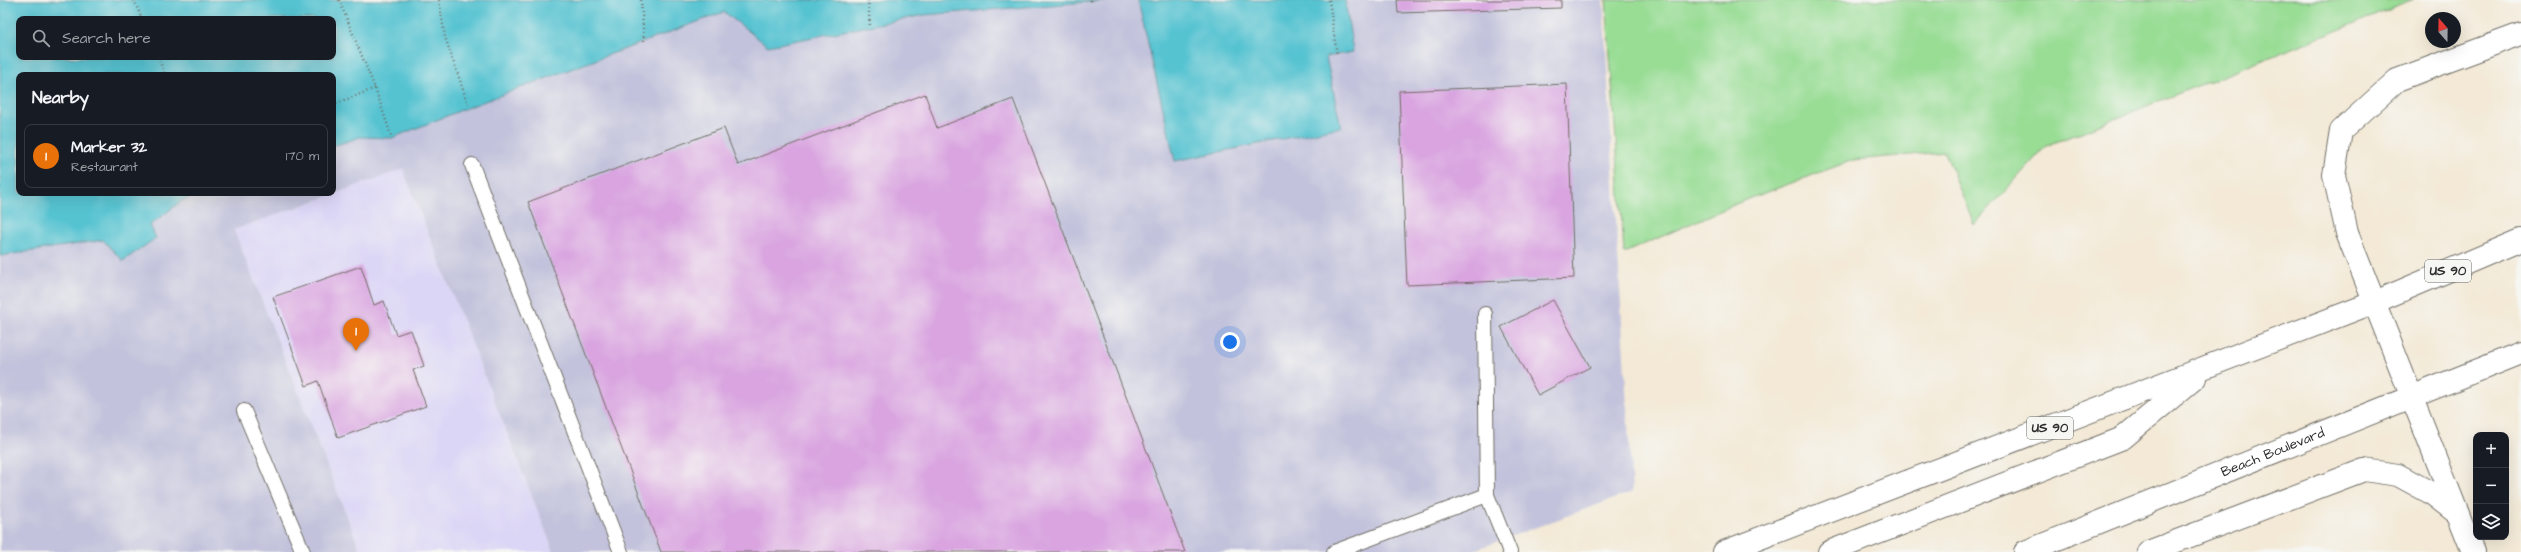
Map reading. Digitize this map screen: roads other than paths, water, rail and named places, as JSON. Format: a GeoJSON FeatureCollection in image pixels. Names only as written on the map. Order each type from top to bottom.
{"type":"FeatureCollection","features":[{"type":"Feature","properties":{"kind":"main road"},"geometry":{"type":"LineString","coordinates":[[2472,552],[2343,220],[2334,175],[2341,131],[2397,80],[2521,34]]}},
{"type":"Feature","properties":{"kind":"main road","name":"US 90"},"geometry":{"type":"LineString","coordinates":[[1724,552],[2375,302],[2521,240]]}},
{"type":"Feature","properties":{"kind":"main road","name":"Beach Boulevard"},"geometry":{"type":"LineString","coordinates":[[2025,552],[2521,354]]}},
{"type":"Feature","properties":{"kind":"main road"},"geometry":{"type":"LineString","coordinates":[[1829,552],[2123,438],[2208,366]]}},
{"type":"Feature","properties":{"kind":"main road"},"geometry":{"type":"LineString","coordinates":[[2148,552],[2364,470],[2398,475],[2431,493],[2458,514]]}},
{"type":"Feature","properties":{"kind":"lane"},"geometry":{"type":"LineString","coordinates":[[472,165],[621,552]]}},
{"type":"Feature","properties":{"kind":"lane"},"geometry":{"type":"LineString","coordinates":[[1485,314],[1487,495],[1510,552]]}},
{"type":"Feature","properties":{"kind":"lane"},"geometry":{"type":"LineString","coordinates":[[244,410],[303,552]]}},
{"type":"Feature","properties":{"kind":"lane"},"geometry":{"type":"LineString","coordinates":[[1334,552],[1487,495]]}},
{"type":"Feature","properties":{"kind":"water"},"geometry":{"type":"Polygon","coordinates":[[[0,0],[1113,0],[924,15],[768,46],[724,12],[469,107],[392,138],[360,137],[336,145],[336,72],[16,72],[16,196],[194,196],[183,200],[150,225],[156,238],[123,261],[103,240],[0,256],[0,0]]]}},
{"type":"Feature","properties":{"kind":"water"},"geometry":{"type":"Polygon","coordinates":[[[1138,0],[1345,0],[1353,52],[1326,57],[1341,127],[1175,161],[1138,0]]]}},
{"type":"Feature","properties":{"kind":"place","name":"Marker 32"},"geometry":{"type":"Point","coordinates":[356,351]}}]}
